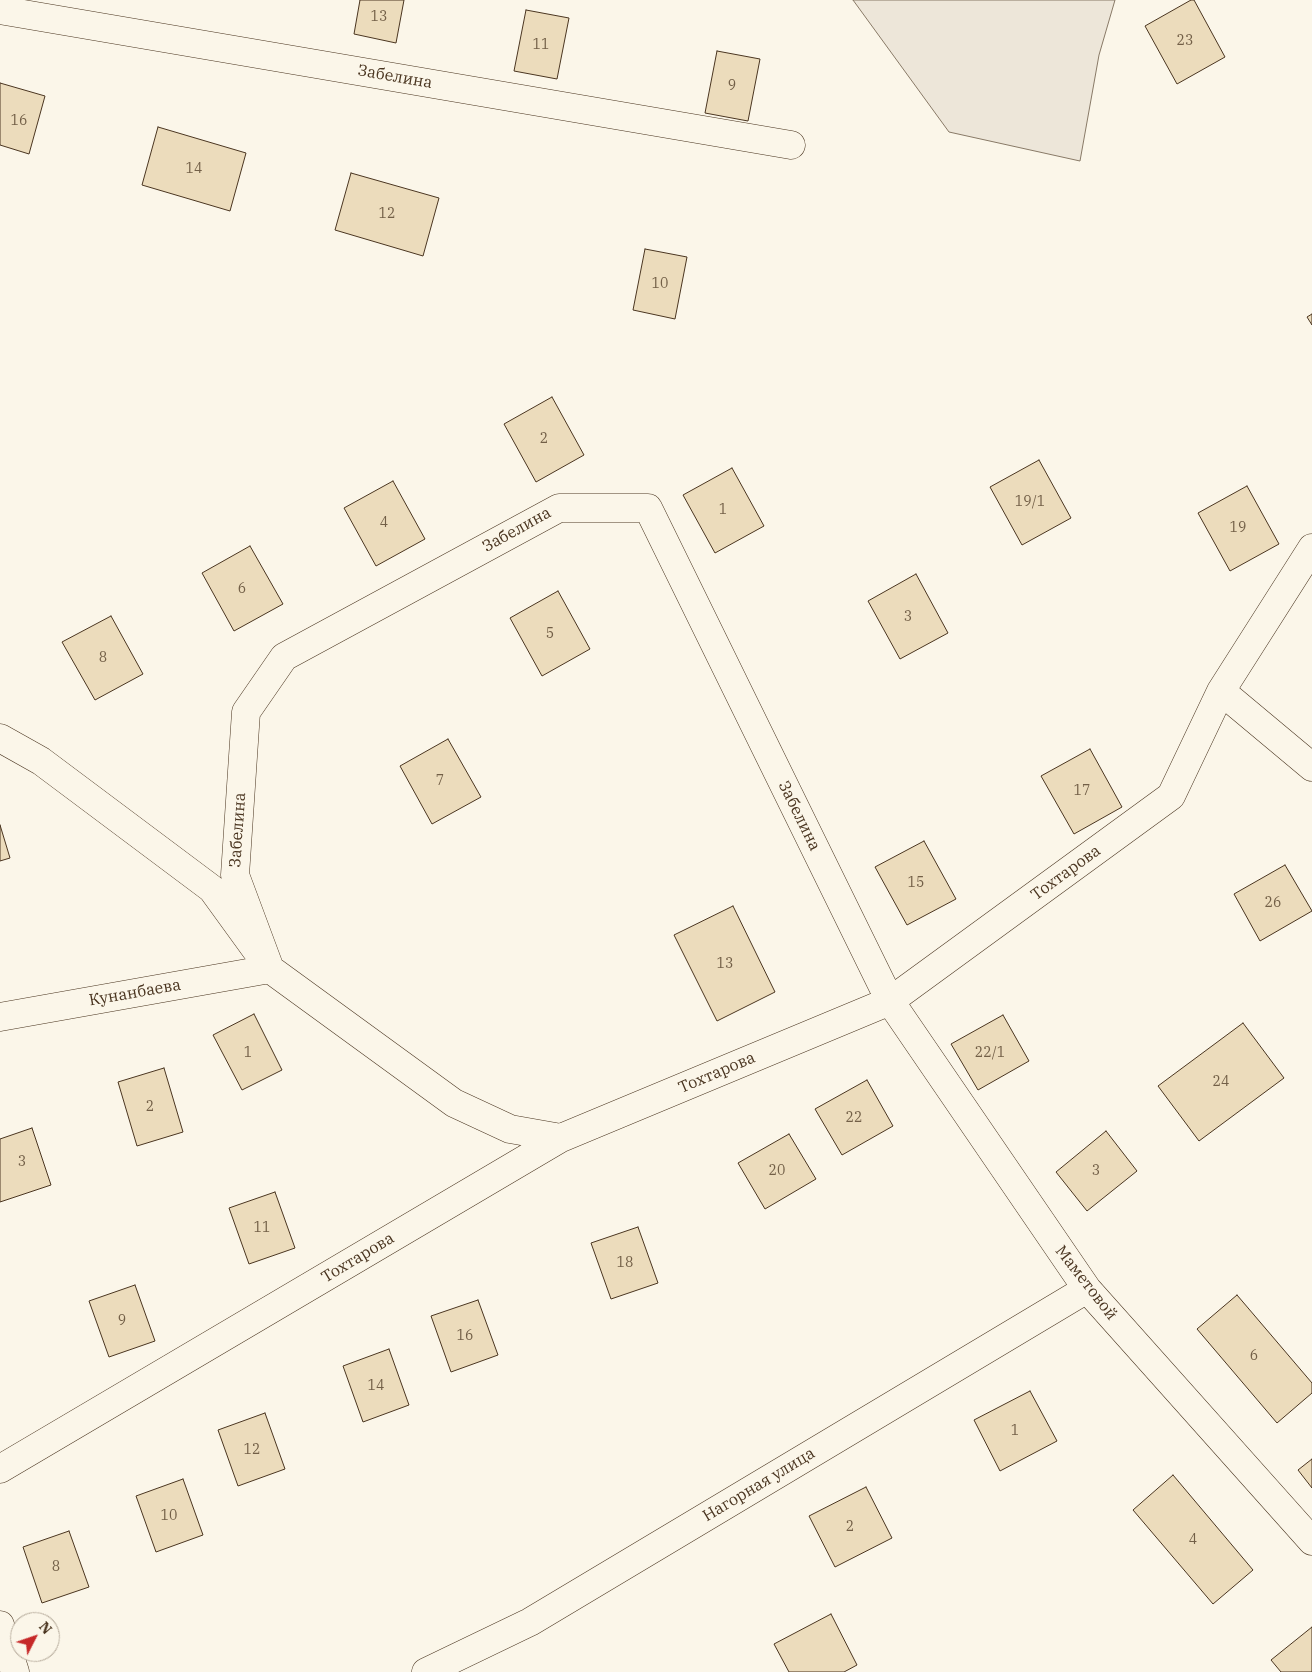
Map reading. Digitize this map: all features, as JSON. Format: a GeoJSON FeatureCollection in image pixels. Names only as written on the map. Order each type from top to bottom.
{"type":"FeatureCollection","features":[{"type":"Feature","properties":{"kind":"street","name":"Забелина"},"geometry":{"type":"LineString","coordinates":[[0,10],[791,144]]}},
{"type":"Feature","properties":{"kind":"street","name":"Забелина"},"geometry":{"type":"LineString","coordinates":[[270,969],[235,876],[246,712],[284,657],[559,508],[648,508],[890,1001]]}},
{"type":"Feature","properties":{"kind":"street","name":"Тохтарова"},"geometry":{"type":"LineString","coordinates":[[0,1469],[561,1138],[890,1001],[1171,796],[1221,691],[1312,548]]}},
{"type":"Feature","properties":{"kind":"street"},"geometry":{"type":"LineString","coordinates":[[1221,691],[1312,767]]}},
{"type":"Feature","properties":{"kind":"street"},"geometry":{"type":"LineString","coordinates":[[0,738],[41,761],[212,889],[270,969],[454,1103],[510,1128],[561,1138]]}},
{"type":"Feature","properties":{"kind":"street","name":"Кунанбаева"},"geometry":{"type":"LineString","coordinates":[[0,1017],[270,969]]}},
{"type":"Feature","properties":{"kind":"street","name":"Маметовой"},"geometry":{"type":"LineString","coordinates":[[890,1001],[1087,1289],[1312,1541]]}},
{"type":"Feature","properties":{"kind":"street","name":"Нагорная улица"},"geometry":{"type":"LineString","coordinates":[[426,1672],[530,1622],[1087,1289]]}},
{"type":"Feature","properties":{"kind":"street"},"geometry":{"type":"LineString","coordinates":[[0,1625],[15,1672]]}},
{"type":"Feature","properties":{"kind":"shaded area"},"geometry":{"type":"Polygon","coordinates":[[[853,0],[1115,0],[1099,55],[1080,161],[949,132],[853,0]]]}},
{"type":"Feature","properties":{"kind":"building"},"geometry":{"type":"Polygon","coordinates":[[[360,0],[404,0],[396,43],[354,34],[360,0]]]}},
{"type":"Feature","properties":{"kind":"building"},"geometry":{"type":"Polygon","coordinates":[[[1194,0],[1225,57],[1177,84],[1145,26],[1194,0]]]}},
{"type":"Feature","properties":{"kind":"building"},"geometry":{"type":"Polygon","coordinates":[[[526,10],[569,18],[557,79],[514,71],[526,10]]]}},
{"type":"Feature","properties":{"kind":"building"},"geometry":{"type":"Polygon","coordinates":[[[717,51],[760,59],[748,121],[705,113],[717,51]]]}},
{"type":"Feature","properties":{"kind":"building"},"geometry":{"type":"Polygon","coordinates":[[[0,83],[45,96],[29,154],[0,145],[0,83]]]}},
{"type":"Feature","properties":{"kind":"building"},"geometry":{"type":"Polygon","coordinates":[[[158,127],[246,153],[230,211],[142,185],[158,127]]]}},
{"type":"Feature","properties":{"kind":"building"},"geometry":{"type":"Polygon","coordinates":[[[351,173],[439,198],[423,256],[335,230],[351,173]]]}},
{"type":"Feature","properties":{"kind":"building"},"geometry":{"type":"Polygon","coordinates":[[[645,249],[687,257],[675,319],[633,310],[645,249]]]}},
{"type":"Feature","properties":{"kind":"building"},"geometry":{"type":"Polygon","coordinates":[[[1312,314],[1312,325],[1307,317],[1312,314]]]}},
{"type":"Feature","properties":{"kind":"building"},"geometry":{"type":"Polygon","coordinates":[[[552,397],[584,455],[536,482],[504,424],[552,397]]]}},
{"type":"Feature","properties":{"kind":"building"},"geometry":{"type":"Polygon","coordinates":[[[1039,460],[1071,518],[1022,545],[990,487],[1039,460]]]}},
{"type":"Feature","properties":{"kind":"building"},"geometry":{"type":"Polygon","coordinates":[[[732,468],[764,526],[715,553],[683,495],[732,468]]]}},
{"type":"Feature","properties":{"kind":"building"},"geometry":{"type":"Polygon","coordinates":[[[393,481],[425,539],[376,566],[344,508],[393,481]]]}},
{"type":"Feature","properties":{"kind":"building"},"geometry":{"type":"Polygon","coordinates":[[[1247,486],[1279,544],[1230,571],[1198,513],[1247,486]]]}},
{"type":"Feature","properties":{"kind":"building"},"geometry":{"type":"Polygon","coordinates":[[[250,546],[283,604],[234,631],[202,573],[250,546]]]}},
{"type":"Feature","properties":{"kind":"building"},"geometry":{"type":"Polygon","coordinates":[[[916,574],[948,633],[900,659],[868,601],[916,574]]]}},
{"type":"Feature","properties":{"kind":"building"},"geometry":{"type":"Polygon","coordinates":[[[558,591],[590,649],[542,676],[510,618],[558,591]]]}},
{"type":"Feature","properties":{"kind":"building"},"geometry":{"type":"Polygon","coordinates":[[[111,616],[143,674],[95,700],[62,642],[111,616]]]}},
{"type":"Feature","properties":{"kind":"building"},"geometry":{"type":"Polygon","coordinates":[[[448,739],[481,797],[432,824],[400,766],[448,739]]]}},
{"type":"Feature","properties":{"kind":"building"},"geometry":{"type":"Polygon","coordinates":[[[1090,749],[1122,807],[1074,834],[1041,776],[1090,749]]]}},
{"type":"Feature","properties":{"kind":"building"},"geometry":{"type":"Polygon","coordinates":[[[0,825],[10,858],[0,861],[0,825]]]}},
{"type":"Feature","properties":{"kind":"building"},"geometry":{"type":"Polygon","coordinates":[[[924,841],[956,899],[907,925],[875,867],[924,841]]]}},
{"type":"Feature","properties":{"kind":"building"},"geometry":{"type":"Polygon","coordinates":[[[1285,865],[1312,911],[1260,941],[1234,894],[1285,865]]]}},
{"type":"Feature","properties":{"kind":"building"},"geometry":{"type":"Polygon","coordinates":[[[733,906],[775,992],[717,1021],[674,935],[733,906]]]}},
{"type":"Feature","properties":{"kind":"building"},"geometry":{"type":"Polygon","coordinates":[[[254,1014],[282,1070],[242,1090],[213,1035],[254,1014]]]}},
{"type":"Feature","properties":{"kind":"building"},"geometry":{"type":"Polygon","coordinates":[[[1003,1015],[1029,1061],[978,1090],[951,1044],[1003,1015]]]}},
{"type":"Feature","properties":{"kind":"building"},"geometry":{"type":"Polygon","coordinates":[[[1243,1023],[1284,1078],[1199,1141],[1158,1086],[1243,1023]]]}},
{"type":"Feature","properties":{"kind":"building"},"geometry":{"type":"Polygon","coordinates":[[[164,1068],[183,1132],[137,1146],[118,1082],[164,1068]]]}},
{"type":"Feature","properties":{"kind":"building"},"geometry":{"type":"Polygon","coordinates":[[[867,1080],[893,1126],[842,1155],[815,1109],[867,1080]]]}},
{"type":"Feature","properties":{"kind":"building"},"geometry":{"type":"Polygon","coordinates":[[[32,1128],[51,1185],[0,1202],[0,1139],[32,1128]]]}},
{"type":"Feature","properties":{"kind":"building"},"geometry":{"type":"Polygon","coordinates":[[[1106,1131],[1137,1171],[1087,1211],[1056,1172],[1106,1131]]]}},
{"type":"Feature","properties":{"kind":"building"},"geometry":{"type":"Polygon","coordinates":[[[789,1134],[816,1179],[765,1209],[738,1163],[789,1134]]]}},
{"type":"Feature","properties":{"kind":"building"},"geometry":{"type":"Polygon","coordinates":[[[275,1192],[295,1248],[249,1264],[229,1208],[275,1192]]]}},
{"type":"Feature","properties":{"kind":"building"},"geometry":{"type":"Polygon","coordinates":[[[638,1227],[658,1283],[611,1299],[591,1243],[638,1227]]]}},
{"type":"Feature","properties":{"kind":"building"},"geometry":{"type":"Polygon","coordinates":[[[135,1285],[155,1341],[109,1357],[89,1301],[135,1285]]]}},
{"type":"Feature","properties":{"kind":"building"},"geometry":{"type":"Polygon","coordinates":[[[1237,1295],[1312,1383],[1312,1393],[1277,1423],[1197,1329],[1237,1295]]]}},
{"type":"Feature","properties":{"kind":"building"},"geometry":{"type":"Polygon","coordinates":[[[478,1300],[498,1355],[451,1372],[431,1316],[478,1300]]]}},
{"type":"Feature","properties":{"kind":"building"},"geometry":{"type":"Polygon","coordinates":[[[389,1349],[409,1405],[363,1422],[343,1366],[389,1349]]]}},
{"type":"Feature","properties":{"kind":"building"},"geometry":{"type":"Polygon","coordinates":[[[1030,1391],[1057,1441],[1000,1471],[974,1420],[1030,1391]]]}},
{"type":"Feature","properties":{"kind":"building"},"geometry":{"type":"Polygon","coordinates":[[[265,1413],[285,1469],[238,1486],[218,1430],[265,1413]]]}},
{"type":"Feature","properties":{"kind":"building"},"geometry":{"type":"Polygon","coordinates":[[[1312,1459],[1312,1488],[1298,1470],[1312,1459]]]}},
{"type":"Feature","properties":{"kind":"building"},"geometry":{"type":"Polygon","coordinates":[[[1173,1475],[1253,1570],[1213,1604],[1133,1510],[1173,1475]]]}},
{"type":"Feature","properties":{"kind":"building"},"geometry":{"type":"Polygon","coordinates":[[[183,1479],[203,1535],[156,1552],[136,1496],[183,1479]]]}},
{"type":"Feature","properties":{"kind":"building"},"geometry":{"type":"Polygon","coordinates":[[[866,1487],[892,1538],[835,1567],[809,1516],[866,1487]]]}},
{"type":"Feature","properties":{"kind":"building"},"geometry":{"type":"Polygon","coordinates":[[[69,1531],[89,1587],[42,1603],[23,1547],[69,1531]]]}},
{"type":"Feature","properties":{"kind":"building"},"geometry":{"type":"Polygon","coordinates":[[[831,1614],[857,1665],[844,1672],[789,1672],[774,1644],[831,1614]]]}},
{"type":"Feature","properties":{"kind":"building"},"geometry":{"type":"Polygon","coordinates":[[[1312,1627],[1312,1672],[1281,1672],[1271,1660],[1312,1627]]]}}]}
